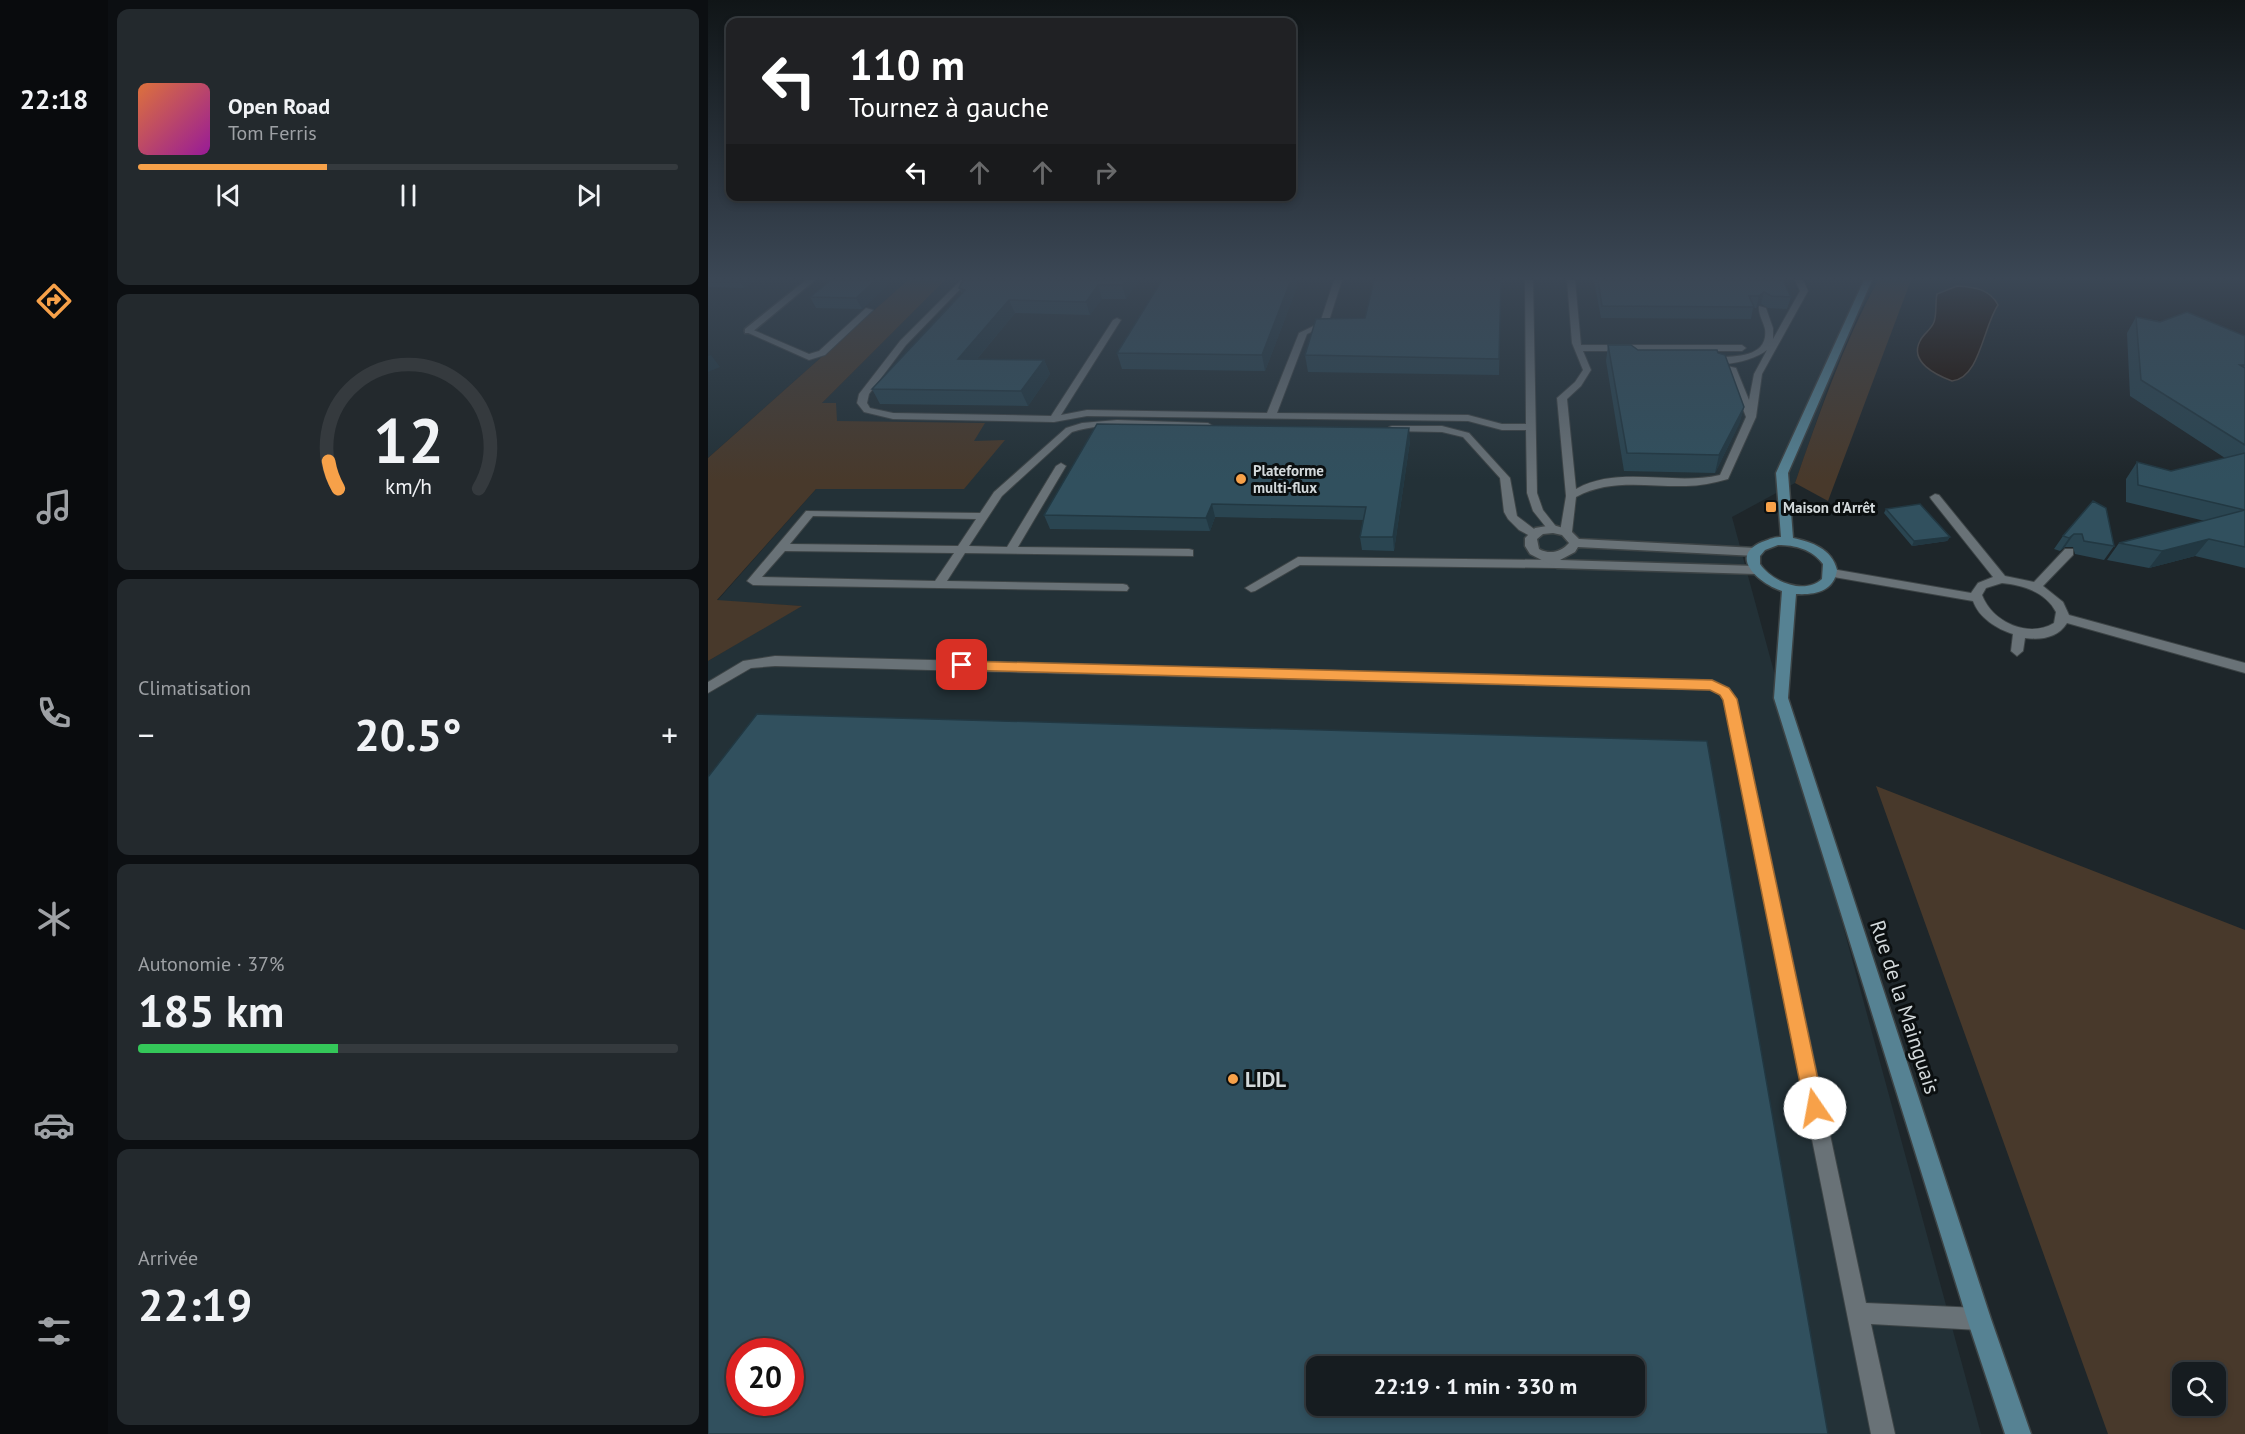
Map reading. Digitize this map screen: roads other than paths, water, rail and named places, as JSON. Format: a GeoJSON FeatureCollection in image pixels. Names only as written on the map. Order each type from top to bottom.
{"type":"FeatureCollection","features":[{"type":"Feature","properties":{"kind":"street"},"geometry":{"type":"LineString","coordinates":[[1787,541],[1782,473],[1838,347]]}},
{"type":"Feature","properties":{"kind":"street"},"geometry":{"type":"LineString","coordinates":[[1756,552],[1575,543],[1566,532],[1553,529],[1534,534],[1531,538],[1531,547],[1552,560],[1756,570]]}},
{"type":"Feature","properties":{"kind":"street"},"geometry":{"type":"LineString","coordinates":[[1787,541],[1819,552],[1831,566],[1832,573],[1823,586],[1801,591],[1789,590],[1775,585],[1756,570],[1753,562],[1756,552],[1766,544],[1787,541]]}},
{"type":"Feature","properties":{"kind":"street"},"geometry":{"type":"LineString","coordinates":[[1552,560],[1568,553],[1575,543]]}},
{"type":"Feature","properties":{"kind":"street","name":"Rue de la Mainguais"},"geometry":{"type":"LineString","coordinates":[[1789,590],[1781,698],[1979,1319],[2018,1434]]}},
{"type":"Feature","properties":{"kind":"lane"},"geometry":{"type":"LineString","coordinates":[[785,347],[809,357],[822,353],[829,347]]}},
{"type":"Feature","properties":{"kind":"lane"},"geometry":{"type":"LineString","coordinates":[[900,347],[864,394],[862,404],[867,410],[893,416],[1054,419],[1087,413],[1468,418],[1502,427],[1531,427]]}},
{"type":"Feature","properties":{"kind":"lane"},"geometry":{"type":"LineString","coordinates":[[1054,419],[1100,347]]}},
{"type":"Feature","properties":{"kind":"lane"},"geometry":{"type":"LineString","coordinates":[[1271,415],[1298,347]]}},
{"type":"Feature","properties":{"kind":"lane"},"geometry":{"type":"LineString","coordinates":[[1529,347],[1534,502],[1538,511],[1553,529]]}},
{"type":"Feature","properties":{"kind":"lane"},"geometry":{"type":"LineString","coordinates":[[1697,360],[1740,359],[1759,353],[1765,347]]}},
{"type":"Feature","properties":{"kind":"lane"},"geometry":{"type":"LineString","coordinates":[[1571,495],[1582,487],[1599,484],[1704,483],[1724,477],[1750,417],[1758,374],[1773,347]]}},
{"type":"Feature","properties":{"kind":"lane"},"geometry":{"type":"LineString","coordinates":[[1566,532],[1571,495],[1562,398],[1578,384],[1587,370],[1578,348],[1742,348]]}},
{"type":"Feature","properties":{"kind":"lane"},"geometry":{"type":"LineString","coordinates":[[1719,367],[1733,370],[1750,417]]}},
{"type":"Feature","properties":{"kind":"lane"},"geometry":{"type":"LineString","coordinates":[[939,584],[998,494],[1069,430],[1079,426],[1100,424],[1308,427]]}},
{"type":"Feature","properties":{"kind":"lane"},"geometry":{"type":"LineString","coordinates":[[1378,428],[1448,430],[1465,433],[1503,474],[1507,504],[1513,519],[1520,527],[1534,534]]}},
{"type":"Feature","properties":{"kind":"lane"},"geometry":{"type":"LineString","coordinates":[[1011,550],[1061,466]]}},
{"type":"Feature","properties":{"kind":"lane"},"geometry":{"type":"LineString","coordinates":[[1935,497],[2001,579]]}},
{"type":"Feature","properties":{"kind":"lane"},"geometry":{"type":"LineString","coordinates":[[983,516],[810,513],[753,581],[1123,588]]}},
{"type":"Feature","properties":{"kind":"lane"},"geometry":{"type":"LineString","coordinates":[[782,547],[1189,553]]}},
{"type":"Feature","properties":{"kind":"lane"},"geometry":{"type":"LineString","coordinates":[[2036,587],[2069,552]]}},
{"type":"Feature","properties":{"kind":"lane"},"geometry":{"type":"LineString","coordinates":[[1251,588],[1298,561],[1552,560]]}},
{"type":"Feature","properties":{"kind":"lane"},"geometry":{"type":"LineString","coordinates":[[1832,573],[1976,598]]}},
{"type":"Feature","properties":{"kind":"lane"},"geometry":{"type":"LineString","coordinates":[[2001,579],[2018,581],[2036,587],[2055,601],[2063,618],[2061,624],[2054,630],[2033,634],[2020,632],[1995,622],[1985,614],[1976,598],[1977,591],[1982,585],[2001,579]]}},
{"type":"Feature","properties":{"kind":"lane"},"geometry":{"type":"LineString","coordinates":[[2063,618],[2245,668]]}},
{"type":"Feature","properties":{"kind":"lane"},"geometry":{"type":"LineString","coordinates":[[2017,651],[2020,632]]}},
{"type":"Feature","properties":{"kind":"lane"},"geometry":{"type":"LineString","coordinates":[[708,688],[748,664],[774,660],[1712,685],[1724,691],[1730,699],[1883,1434]]}},
{"type":"Feature","properties":{"kind":"lane"},"geometry":{"type":"LineString","coordinates":[[1857,1313],[1979,1319]]}},
{"type":"Feature","properties":{"kind":"place","name":"Plateforme multi-flux"},"geometry":{"type":"Point","coordinates":[1241,479]}},
{"type":"Feature","properties":{"kind":"place","name":"Maison d'Arrêt"},"geometry":{"type":"Point","coordinates":[1771,507]}},
{"type":"Feature","properties":{"kind":"place","name":"LIDL"},"geometry":{"type":"Point","coordinates":[1233,1079]}}]}
